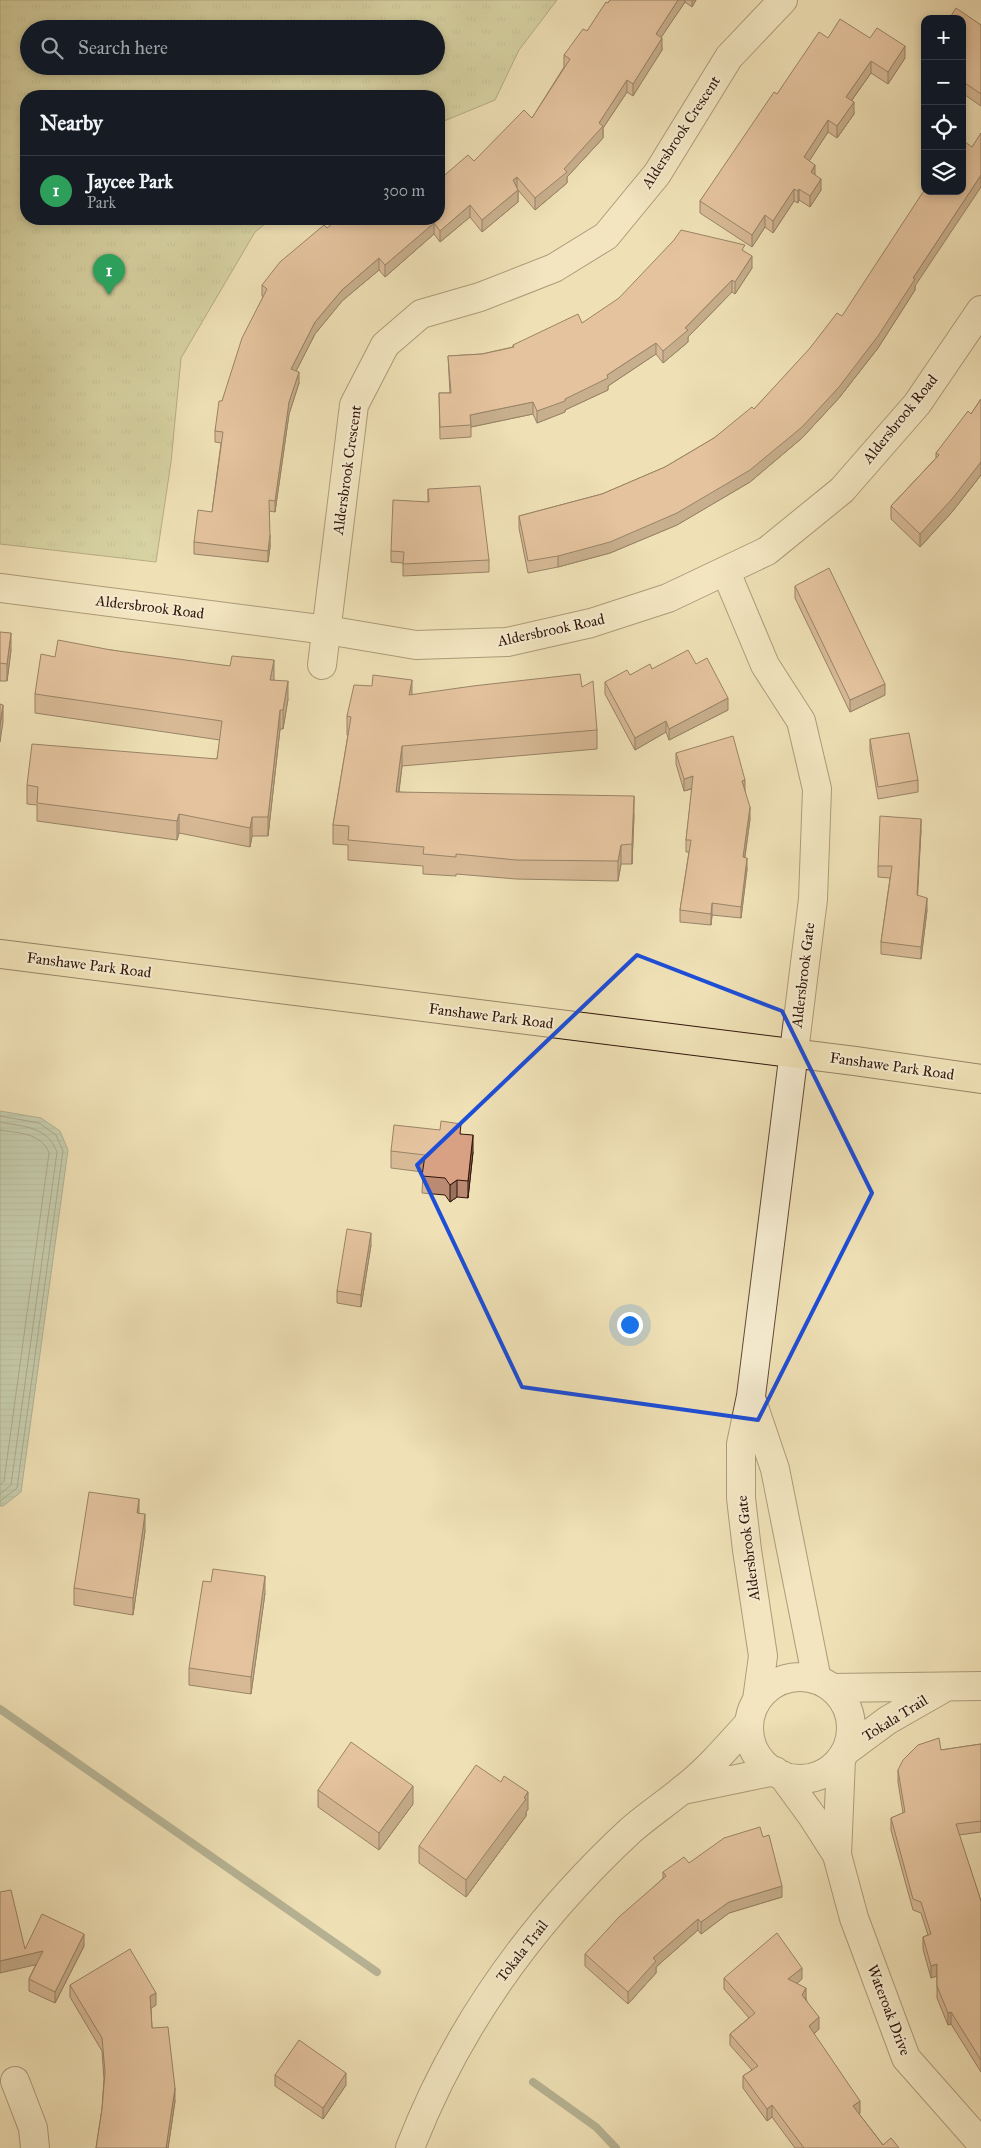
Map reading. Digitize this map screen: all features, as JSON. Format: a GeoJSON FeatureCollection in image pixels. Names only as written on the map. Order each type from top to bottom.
{"type":"FeatureCollection","features":[{"type":"Feature","properties":{"kind":"main road","name":"Fanshawe Park Road"},"geometry":{"type":"LineString","coordinates":[[0,954],[794,1053],[981,1079]]}},
{"type":"Feature","properties":{"kind":"street","name":"Aldersbrook Crescent"},"geometry":{"type":"LineString","coordinates":[[322,665],[354,405],[385,345],[421,314],[480,297],[554,268],[606,236],[656,174],[729,57],[783,0]]}},
{"type":"Feature","properties":{"kind":"street","name":"Aldersbrook Road"},"geometry":{"type":"LineString","coordinates":[[0,588],[326,630],[416,645],[507,642],[591,623],[668,598],[768,551],[842,490],[917,404],[981,310]]}},
{"type":"Feature","properties":{"kind":"street","name":"Aldersbrook Gate"},"geometry":{"type":"LineString","coordinates":[[726,572],[765,665],[801,721],[817,789],[813,898],[751,1396],[741,1444],[741,1498],[763,1656],[753,1712]]}},
{"type":"Feature","properties":{"kind":"street","name":"Aldersbrook Gate"},"geometry":{"type":"LineString","coordinates":[[751,1396],[775,1469],[824,1684]]}},
{"type":"Feature","properties":{"kind":"street"},"geometry":{"type":"LineString","coordinates":[[800,1677],[824,1684],[843,1701],[850,1717],[851,1734],[843,1755],[831,1768],[808,1778],[794,1778],[778,1773],[762,1761],[754,1750],[750,1737],[753,1712],[768,1687],[783,1679],[800,1677]]}},
{"type":"Feature","properties":{"kind":"street","name":"Tokala Trail"},"geometry":{"type":"LineString","coordinates":[[824,1684],[981,1686]]}},
{"type":"Feature","properties":{"kind":"street","name":"Tokala Trail"},"geometry":{"type":"LineString","coordinates":[[843,1755],[888,1720],[945,1687]]}},
{"type":"Feature","properties":{"kind":"street","name":"Tokala Trail"},"geometry":{"type":"LineString","coordinates":[[410,2148],[427,2103],[451,2057],[509,1966],[539,1927],[604,1857],[632,1830],[683,1790],[715,1760],[753,1712]]}},
{"type":"Feature","properties":{"kind":"street","name":"Wateroak Drive"},"geometry":{"type":"LineString","coordinates":[[837,1855],[843,1755]]}},
{"type":"Feature","properties":{"kind":"street","name":"Tokala Trail"},"geometry":{"type":"LineString","coordinates":[[683,1790],[778,1773]]}},
{"type":"Feature","properties":{"kind":"street","name":"Wateroak Drive"},"geometry":{"type":"LineString","coordinates":[[778,1773],[812,1816],[837,1855],[854,1918],[906,2058],[981,2143]]}},
{"type":"Feature","properties":{"kind":"street"},"geometry":{"type":"LineString","coordinates":[[15,2081],[34,2128],[35,2148]]}},
{"type":"Feature","properties":{"kind":"highlighted area"},"geometry":{"type":"Polygon","coordinates":[[[637,955],[782,1011],[872,1193],[758,1420],[522,1387],[417,1165],[637,955]]]}},
{"type":"Feature","properties":{"kind":"green space"},"geometry":{"type":"Polygon","coordinates":[[[0,0],[557,0],[519,50],[495,100],[445,121],[445,90],[20,90],[20,225],[264,225],[255,232],[181,358],[171,462],[156,562],[0,544],[0,0]]]}},
{"type":"Feature","properties":{"kind":"water"},"geometry":{"type":"Polygon","coordinates":[[[0,1111],[41,1118],[60,1131],[68,1150],[21,1492],[3,1506],[0,1506],[0,1111]]]}},
{"type":"Feature","properties":{"kind":"building"},"geometry":{"type":"Polygon","coordinates":[[[610,0],[678,0],[656,34],[662,38],[633,84],[627,80],[599,123],[603,126],[564,169],[567,172],[535,198],[517,177],[513,180],[518,190],[482,220],[470,205],[440,231],[436,225],[445,225],[445,175],[468,155],[474,161],[524,110],[532,118],[570,59],[564,55],[583,29],[587,31],[606,2],[608,3],[610,0]]]}},
{"type":"Feature","properties":{"kind":"building"},"geometry":{"type":"Polygon","coordinates":[[[956,8],[981,25],[981,94],[966,84],[966,15],[952,15],[956,8]]]}},
{"type":"Feature","properties":{"kind":"building"},"geometry":{"type":"Polygon","coordinates":[[[840,19],[870,38],[877,28],[905,46],[888,72],[871,61],[846,97],[854,102],[837,126],[828,120],[804,157],[815,165],[811,172],[821,179],[810,196],[799,189],[798,191],[794,189],[773,221],[765,215],[752,235],[700,201],[774,92],[777,94],[819,32],[828,38],[840,19]]]}},
{"type":"Feature","properties":{"kind":"building"},"geometry":{"type":"Polygon","coordinates":[[[981,133],[981,175],[913,278],[915,279],[878,336],[839,387],[802,427],[750,470],[677,513],[610,542],[558,556],[528,561],[519,516],[602,494],[665,467],[714,438],[752,407],[754,409],[810,348],[837,313],[842,316],[921,195],[966,195],[966,143],[972,147],[981,133]]]}},
{"type":"Feature","properties":{"kind":"building"},"geometry":{"type":"Polygon","coordinates":[[[324,225],[327,228],[331,225],[432,225],[385,265],[379,258],[342,290],[315,322],[291,369],[299,372],[289,402],[275,501],[269,500],[270,535],[268,551],[194,542],[198,510],[212,512],[223,432],[215,431],[219,401],[222,401],[242,338],[267,289],[262,285],[280,262],[324,225]]]}},
{"type":"Feature","properties":{"kind":"building"},"geometry":{"type":"Polygon","coordinates":[[[681,230],[745,245],[742,250],[752,256],[735,282],[732,280],[685,328],[688,330],[663,351],[656,343],[607,375],[608,378],[565,399],[565,401],[537,411],[533,402],[470,415],[471,425],[440,427],[439,393],[451,393],[448,356],[482,354],[514,347],[513,345],[578,314],[582,323],[619,298],[674,240],[681,230]]]}},
{"type":"Feature","properties":{"kind":"building"},"geometry":{"type":"Polygon","coordinates":[[[981,399],[981,462],[952,499],[920,534],[891,506],[939,455],[936,453],[968,411],[971,414],[981,399]]]}},
{"type":"Feature","properties":{"kind":"building"},"geometry":{"type":"Polygon","coordinates":[[[480,486],[489,560],[403,564],[404,552],[391,551],[393,500],[429,502],[428,489],[480,486]]]}},
{"type":"Feature","properties":{"kind":"building"},"geometry":{"type":"Polygon","coordinates":[[[829,568],[885,684],[850,700],[795,586],[829,568]]]}},
{"type":"Feature","properties":{"kind":"building"},"geometry":{"type":"Polygon","coordinates":[[[0,632],[11,633],[7,664],[0,663],[0,632]]]}},
{"type":"Feature","properties":{"kind":"building"},"geometry":{"type":"Polygon","coordinates":[[[58,640],[111,650],[230,666],[232,656],[274,660],[270,680],[288,681],[283,710],[280,710],[268,817],[252,817],[250,828],[179,814],[177,821],[37,803],[38,787],[27,785],[32,744],[217,759],[222,721],[35,694],[41,654],[55,657],[58,640]]]}},
{"type":"Feature","properties":{"kind":"building"},"geometry":{"type":"Polygon","coordinates":[[[688,650],[696,664],[707,658],[728,698],[669,729],[666,721],[635,738],[605,682],[627,670],[630,675],[650,664],[652,669],[688,650]]]}},
{"type":"Feature","properties":{"kind":"building"},"geometry":{"type":"Polygon","coordinates":[[[580,674],[582,687],[593,681],[597,730],[402,746],[396,792],[634,796],[632,844],[621,845],[618,861],[516,860],[456,854],[456,857],[423,854],[424,847],[348,840],[349,826],[333,825],[351,717],[347,716],[354,685],[372,686],[373,675],[412,680],[409,695],[580,674]]]}},
{"type":"Feature","properties":{"kind":"building"},"geometry":{"type":"Polygon","coordinates":[[[0,704],[3,705],[0,725],[0,704]]]}},
{"type":"Feature","properties":{"kind":"building"},"geometry":{"type":"Polygon","coordinates":[[[909,733],[918,780],[878,787],[870,739],[909,733]]]}},
{"type":"Feature","properties":{"kind":"building"},"geometry":{"type":"Polygon","coordinates":[[[733,736],[745,780],[742,781],[750,807],[743,857],[747,858],[741,907],[712,903],[711,914],[680,910],[691,840],[686,840],[693,776],[684,779],[676,753],[733,736]]]}},
{"type":"Feature","properties":{"kind":"building"},"geometry":{"type":"Polygon","coordinates":[[[880,816],[921,819],[917,895],[927,898],[921,947],[881,942],[892,866],[878,866],[880,816]]]}},
{"type":"Feature","properties":{"kind":"building"},"geometry":{"type":"Polygon","coordinates":[[[441,1121],[461,1124],[460,1134],[473,1135],[468,1181],[457,1180],[450,1185],[445,1178],[422,1176],[425,1155],[391,1151],[394,1125],[440,1130],[441,1121]]]}},
{"type":"Feature","properties":{"kind":"building"},"geometry":{"type":"Polygon","coordinates":[[[347,1229],[371,1233],[361,1295],[337,1291],[347,1229]]]}},
{"type":"Feature","properties":{"kind":"building"},"geometry":{"type":"Polygon","coordinates":[[[89,1492],[139,1499],[137,1513],[145,1514],[133,1598],[74,1588],[89,1492]]]}},
{"type":"Feature","properties":{"kind":"building"},"geometry":{"type":"Polygon","coordinates":[[[213,1569],[265,1576],[251,1677],[189,1668],[203,1581],[211,1582],[213,1569]]]}},
{"type":"Feature","properties":{"kind":"building"},"geometry":{"type":"Polygon","coordinates":[[[939,1738],[941,1750],[981,1744],[981,1821],[956,1824],[981,1901],[981,2060],[951,2012],[948,2013],[937,1986],[937,1964],[931,1966],[923,1937],[931,1934],[921,1902],[913,1899],[891,1818],[905,1812],[898,1770],[903,1760],[918,1745],[939,1738]]]}},
{"type":"Feature","properties":{"kind":"building"},"geometry":{"type":"Polygon","coordinates":[[[351,1742],[413,1786],[379,1833],[318,1790],[351,1742]]]}},
{"type":"Feature","properties":{"kind":"building"},"geometry":{"type":"Polygon","coordinates":[[[476,1765],[501,1782],[504,1776],[528,1792],[524,1798],[526,1799],[466,1880],[419,1846],[476,1765]]]}},
{"type":"Feature","properties":{"kind":"building"},"geometry":{"type":"Polygon","coordinates":[[[760,1827],[763,1837],[769,1835],[782,1886],[729,1902],[701,1922],[698,1919],[653,1958],[656,1961],[628,1992],[585,1954],[619,1917],[666,1876],[663,1872],[684,1857],[689,1863],[724,1838],[760,1827]]]}},
{"type":"Feature","properties":{"kind":"building"},"geometry":{"type":"Polygon","coordinates":[[[11,1890],[25,1949],[42,1914],[84,1934],[55,1992],[29,1979],[43,1951],[0,1961],[0,1892],[11,1890]]]}},
{"type":"Feature","properties":{"kind":"building"},"geometry":{"type":"Polygon","coordinates":[[[777,1933],[802,1968],[788,1979],[806,1988],[802,1995],[819,2017],[809,2026],[860,2101],[853,2106],[883,2145],[891,2138],[899,2148],[804,2148],[772,2105],[767,2109],[743,2076],[758,2066],[730,2034],[755,2013],[724,1978],[777,1933]]]}},
{"type":"Feature","properties":{"kind":"building"},"geometry":{"type":"Polygon","coordinates":[[[130,1949],[156,1993],[150,1996],[152,2028],[168,2027],[175,2088],[166,2148],[96,2148],[105,2072],[102,2038],[70,1985],[130,1949]]]}},
{"type":"Feature","properties":{"kind":"building"},"geometry":{"type":"Polygon","coordinates":[[[299,2040],[346,2073],[323,2108],[275,2075],[299,2040]]]}},
{"type":"Feature","properties":{"kind":"waterway"},"geometry":{"type":"LineString","coordinates":[[0,1709],[377,1972]]}},
{"type":"Feature","properties":{"kind":"waterway"},"geometry":{"type":"LineString","coordinates":[[533,2082],[596,2127],[616,2148]]}},
{"type":"Feature","properties":{"kind":"place","name":"Jaycee Park"},"geometry":{"type":"Point","coordinates":[109,295]}}]}
